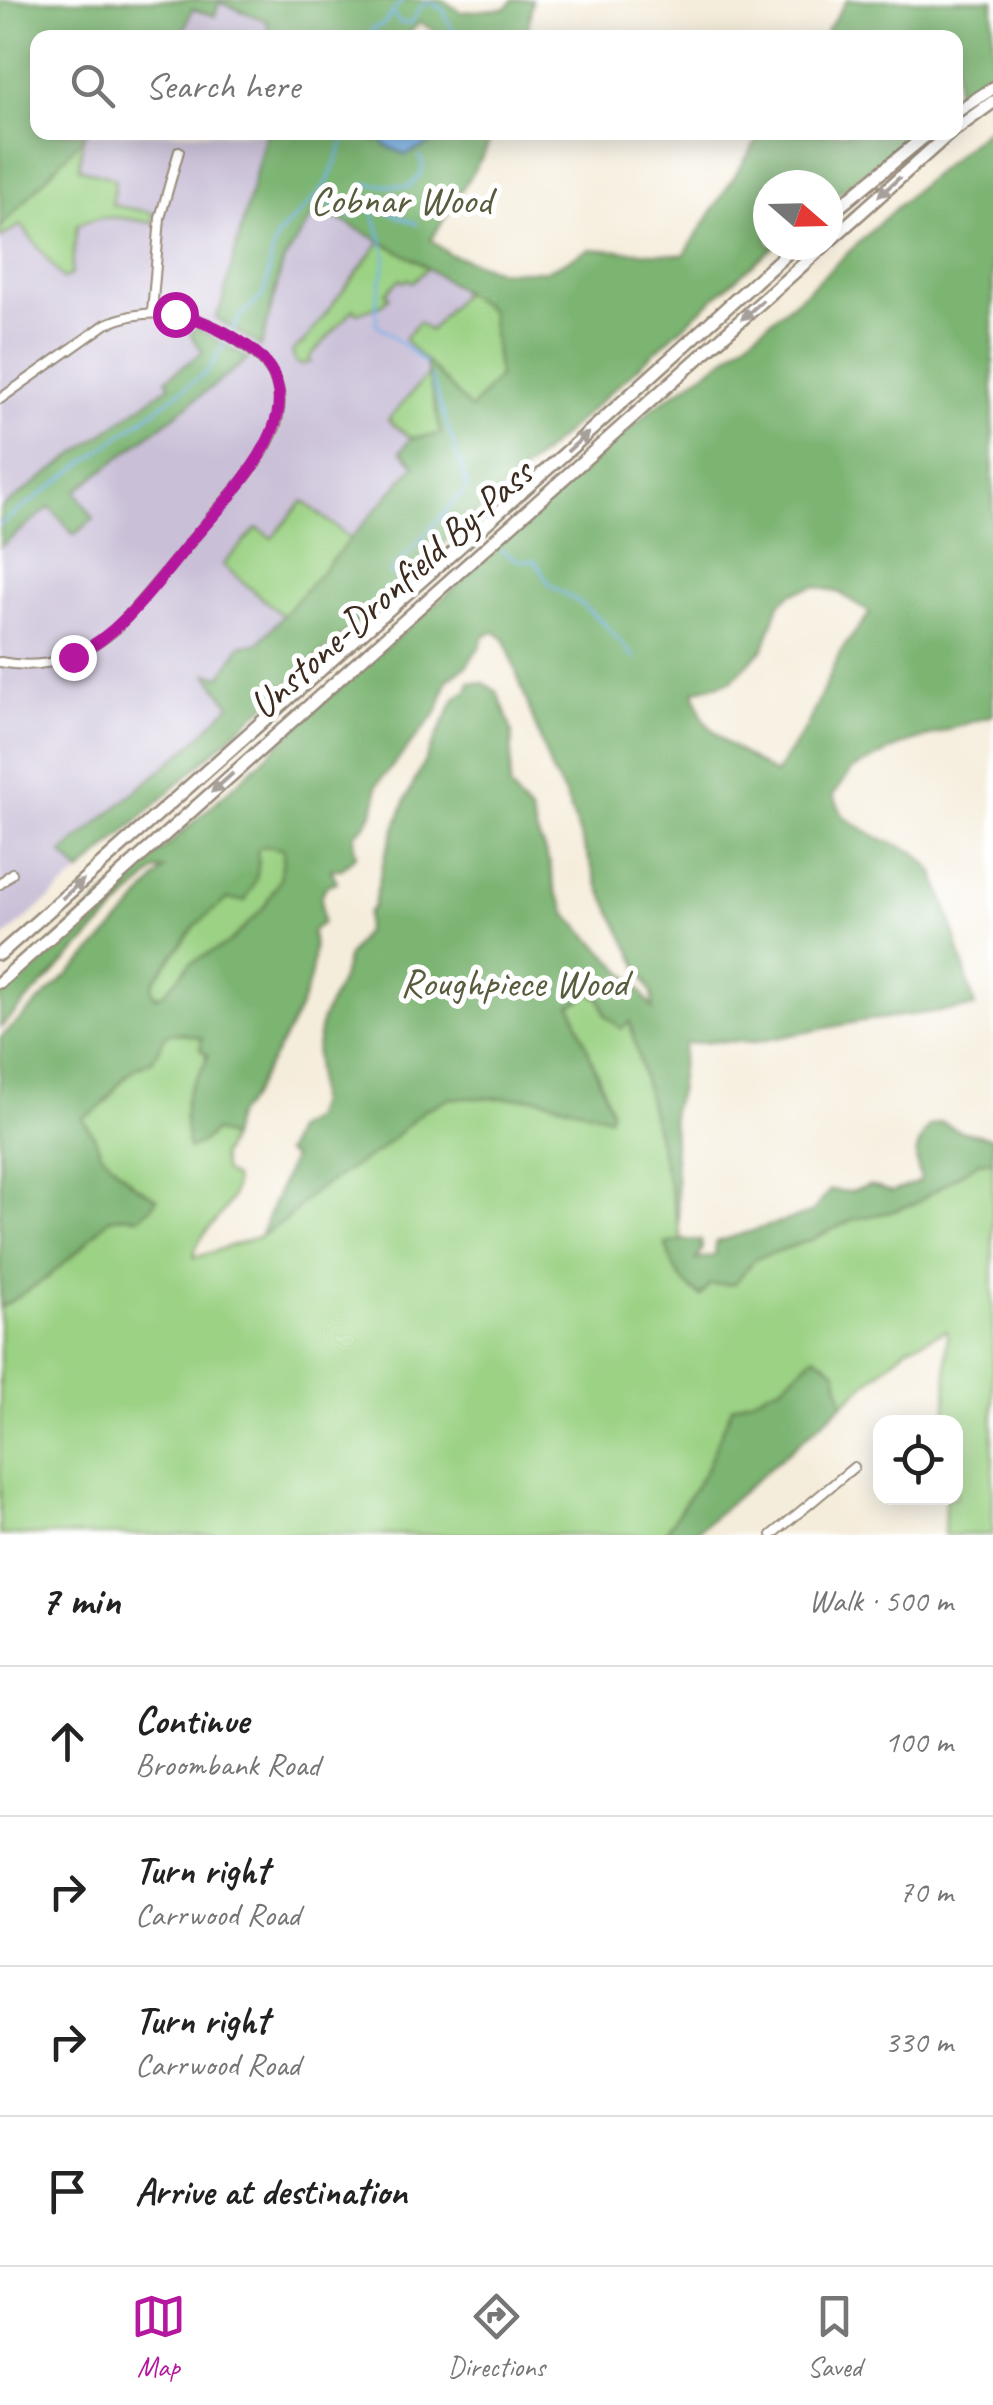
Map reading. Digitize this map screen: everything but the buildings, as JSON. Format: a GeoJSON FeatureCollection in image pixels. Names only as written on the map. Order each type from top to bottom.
{"type":"FeatureCollection","features":[{"type":"Feature","properties":{"kind":"highway"},"geometry":{"type":"LineString","coordinates":[[963,107],[993,88]]}},
{"type":"Feature","properties":{"kind":"highway","name":"Unstone-Dronfield By-Pass"},"geometry":{"type":"LineString","coordinates":[[963,124],[993,102]]}},
{"type":"Feature","properties":{"kind":"highway"},"geometry":{"type":"LineString","coordinates":[[843,204],[920,140]]}},
{"type":"Feature","properties":{"kind":"highway","name":"Unstone-Dronfield By-Pass"},"geometry":{"type":"LineString","coordinates":[[843,229],[943,140]]}},
{"type":"Feature","properties":{"kind":"highway","name":"Unstone-Dronfield By-Pass"},"geometry":{"type":"LineString","coordinates":[[0,954],[779,260]]}},
{"type":"Feature","properties":{"kind":"highway","name":"Unstone-Dronfield By-Pass"},"geometry":{"type":"LineString","coordinates":[[0,982],[808,260]]}},
{"type":"Feature","properties":{"kind":"street"},"geometry":{"type":"LineString","coordinates":[[152,312],[160,218],[178,151]]}},
{"type":"Feature","properties":{"kind":"street"},"geometry":{"type":"LineString","coordinates":[[0,400],[106,324],[152,312],[194,318],[262,358],[274,376],[280,406],[272,438],[238,484],[106,637],[73,657],[50,664],[0,662]]}},
{"type":"Feature","properties":{"kind":"street"},"geometry":{"type":"LineString","coordinates":[[0,884],[12,873]]}},
{"type":"Feature","properties":{"kind":"street"},"geometry":{"type":"LineString","coordinates":[[772,1535],[854,1467]]}},
{"type":"Feature","properties":{"kind":"shaded area"},"geometry":{"type":"Polygon","coordinates":[[[219,2],[268,21],[269,30],[185,30],[192,9],[219,2]]]}},
{"type":"Feature","properties":{"kind":"shaded area"},"geometry":{"type":"Polygon","coordinates":[[[81,140],[264,140],[216,319],[260,347],[283,262],[318,207],[417,261],[490,310],[442,434],[401,451],[415,464],[351,539],[258,644],[221,676],[208,675],[230,705],[192,744],[62,853],[80,873],[0,941],[0,228],[81,140]]]}},
{"type":"Feature","properties":{"kind":"green space"},"geometry":{"type":"Polygon","coordinates":[[[0,0],[443,0],[461,12],[506,8],[513,0],[532,0],[528,30],[433,30],[420,22],[413,30],[268,30],[267,21],[219,2],[215,16],[192,9],[184,30],[30,30],[30,140],[81,140],[0,228],[0,0]]]}},
{"type":"Feature","properties":{"kind":"green space"},"geometry":{"type":"Polygon","coordinates":[[[847,0],[993,0],[993,78],[963,98],[963,30],[828,30],[847,0]]]}},
{"type":"Feature","properties":{"kind":"green space","name":"Roughpiece Wood"},"geometry":{"type":"Polygon","coordinates":[[[993,124],[993,715],[902,745],[852,770],[833,795],[844,817],[877,837],[915,852],[933,871],[975,1007],[862,1021],[756,1042],[684,1044],[672,1109],[679,1226],[630,1022],[621,1029],[606,1016],[600,999],[590,993],[571,1005],[611,1110],[609,1117],[539,1098],[448,1098],[423,1111],[381,1149],[312,1193],[285,1221],[260,1236],[292,1158],[285,1153],[294,1129],[311,1119],[317,1102],[316,1052],[322,1019],[347,958],[365,931],[385,855],[406,799],[456,697],[467,691],[470,682],[484,683],[497,692],[503,706],[512,732],[510,787],[531,813],[550,864],[555,891],[567,915],[635,983],[653,1009],[652,994],[598,884],[566,797],[551,770],[505,640],[496,632],[484,635],[467,665],[447,680],[438,711],[376,786],[372,812],[355,833],[356,855],[342,869],[331,869],[337,882],[327,885],[321,896],[323,923],[312,931],[312,967],[302,1003],[253,1094],[236,1115],[230,1138],[214,1131],[188,1149],[186,1099],[208,1055],[200,1049],[202,1038],[167,1034],[150,1062],[127,1074],[98,1109],[82,1118],[101,1153],[133,1184],[157,1199],[138,1218],[109,1219],[47,1278],[0,1308],[0,1038],[85,959],[164,869],[155,871],[0,1028],[0,994],[653,408],[719,363],[993,124]],[[815,586],[792,593],[779,604],[764,648],[731,681],[694,691],[703,720],[725,742],[775,774],[807,726],[841,651],[870,613],[840,593],[815,586]],[[259,848],[256,877],[245,901],[227,899],[196,925],[154,981],[155,997],[163,994],[191,963],[229,943],[264,907],[280,879],[284,850],[259,848]]]}},
{"type":"Feature","properties":{"kind":"green space"},"geometry":{"type":"Polygon","coordinates":[[[79,140],[82,140],[79,168],[115,179],[112,205],[154,213],[152,223],[105,218],[77,225],[71,275],[63,279],[21,225],[0,238],[0,228],[79,140]]]}},
{"type":"Feature","properties":{"kind":"green space","name":"Cobnar Wood"},"geometry":{"type":"Polygon","coordinates":[[[264,140],[382,140],[406,155],[438,140],[490,140],[431,240],[449,254],[500,271],[545,271],[590,249],[684,255],[758,140],[906,140],[843,189],[843,170],[753,170],[753,260],[758,260],[80,873],[62,853],[192,744],[230,705],[207,674],[221,676],[241,645],[258,644],[415,465],[401,451],[411,438],[441,434],[425,360],[471,409],[499,376],[490,310],[417,261],[318,208],[283,262],[261,347],[216,318],[264,140]]]}},
{"type":"Feature","properties":{"kind":"green space"},"geometry":{"type":"Polygon","coordinates":[[[381,241],[428,268],[412,282],[400,279],[386,293],[390,297],[381,305],[357,313],[354,309],[309,358],[311,362],[295,362],[292,351],[304,342],[381,241]]]}},
{"type":"Feature","properties":{"kind":"green space"},"geometry":{"type":"Polygon","coordinates":[[[463,292],[490,310],[499,376],[471,410],[404,339],[419,322],[430,331],[463,292]]]}},
{"type":"Feature","properties":{"kind":"green space"},"geometry":{"type":"Polygon","coordinates":[[[197,328],[248,359],[76,491],[94,519],[74,535],[50,507],[0,547],[0,509],[170,385],[166,379],[203,352],[190,334],[197,328]]]}},
{"type":"Feature","properties":{"kind":"green space"},"geometry":{"type":"Polygon","coordinates":[[[428,374],[442,434],[411,438],[388,420],[428,374]]]}},
{"type":"Feature","properties":{"kind":"green space"},"geometry":{"type":"Polygon","coordinates":[[[303,501],[351,539],[283,616],[223,565],[257,528],[272,538],[303,501]]]}},
{"type":"Feature","properties":{"kind":"green space"},"geometry":{"type":"Polygon","coordinates":[[[267,846],[284,850],[280,879],[264,907],[229,943],[191,963],[163,994],[155,997],[154,981],[169,960],[196,925],[259,863],[257,852],[267,846]]]}},
{"type":"Feature","properties":{"kind":"green space"},"geometry":{"type":"Polygon","coordinates":[[[591,992],[600,999],[606,1016],[621,1028],[630,1021],[682,1240],[666,1245],[678,1274],[700,1296],[710,1284],[734,1284],[755,1259],[813,1239],[854,1219],[916,1203],[980,1161],[993,1162],[993,1535],[944,1535],[945,1505],[963,1505],[963,1415],[946,1415],[947,1330],[908,1347],[693,1535],[0,1535],[0,1308],[47,1278],[109,1219],[124,1216],[148,1193],[101,1153],[82,1118],[107,1102],[135,1068],[152,1061],[167,1034],[202,1038],[205,1062],[193,1082],[201,1143],[214,1131],[230,1138],[221,1156],[224,1172],[234,1178],[234,1190],[196,1247],[194,1258],[260,1236],[284,1221],[312,1193],[381,1149],[423,1111],[449,1098],[539,1098],[609,1117],[611,1110],[570,1004],[591,992]]]}},
{"type":"Feature","properties":{"kind":"green space"},"geometry":{"type":"Polygon","coordinates":[[[941,1122],[960,1131],[993,1138],[993,1162],[980,1161],[916,1203],[854,1219],[813,1239],[755,1259],[734,1284],[710,1285],[701,1296],[678,1274],[666,1244],[701,1241],[702,1250],[696,1260],[715,1255],[716,1242],[811,1213],[830,1190],[851,1192],[869,1185],[892,1192],[921,1181],[918,1148],[928,1127],[941,1122]]]}},
{"type":"Feature","properties":{"kind":"green space"},"geometry":{"type":"Polygon","coordinates":[[[815,1355],[836,1371],[843,1404],[693,1535],[664,1535],[705,1471],[732,1407],[783,1385],[815,1355]]]}},
{"type":"Feature","properties":{"kind":"water"},"geometry":{"type":"Polygon","coordinates":[[[382,140],[438,140],[406,155],[382,140]]]}},
{"type":"Feature","properties":{"kind":"waterway"},"geometry":{"type":"LineString","coordinates":[[372,30],[384,24],[402,0]]}},
{"type":"Feature","properties":{"kind":"waterway"},"geometry":{"type":"LineString","coordinates":[[393,15],[400,23],[411,23],[427,2],[442,8],[452,30]]}},
{"type":"Feature","properties":{"kind":"waterway"},"geometry":{"type":"LineString","coordinates":[[0,525],[208,371],[241,316],[265,294],[278,235],[328,181],[343,140]]}},
{"type":"Feature","properties":{"kind":"waterway"},"geometry":{"type":"LineString","coordinates":[[317,199],[352,216],[361,207],[366,184],[410,187],[420,176],[423,164],[419,156]]}},
{"type":"Feature","properties":{"kind":"waterway"},"geometry":{"type":"LineString","coordinates":[[362,208],[375,206],[417,224]]}},
{"type":"Feature","properties":{"kind":"waterway"},"geometry":{"type":"LineString","coordinates":[[370,207],[386,258],[376,323],[425,363]]}},
{"type":"Feature","properties":{"kind":"waterway"},"geometry":{"type":"LineString","coordinates":[[394,577],[390,573],[468,487],[431,377]]}},
{"type":"Feature","properties":{"kind":"waterway"},"geometry":{"type":"LineString","coordinates":[[501,550],[517,560],[535,561],[550,585],[580,603],[635,658]]}},
{"type":"Feature","properties":{"kind":"route"},"geometry":{"type":"LineString","coordinates":[[73,657],[92,648],[127,617],[238,484],[272,438],[278,421],[279,391],[262,358],[216,328],[175,314]]}}]}
